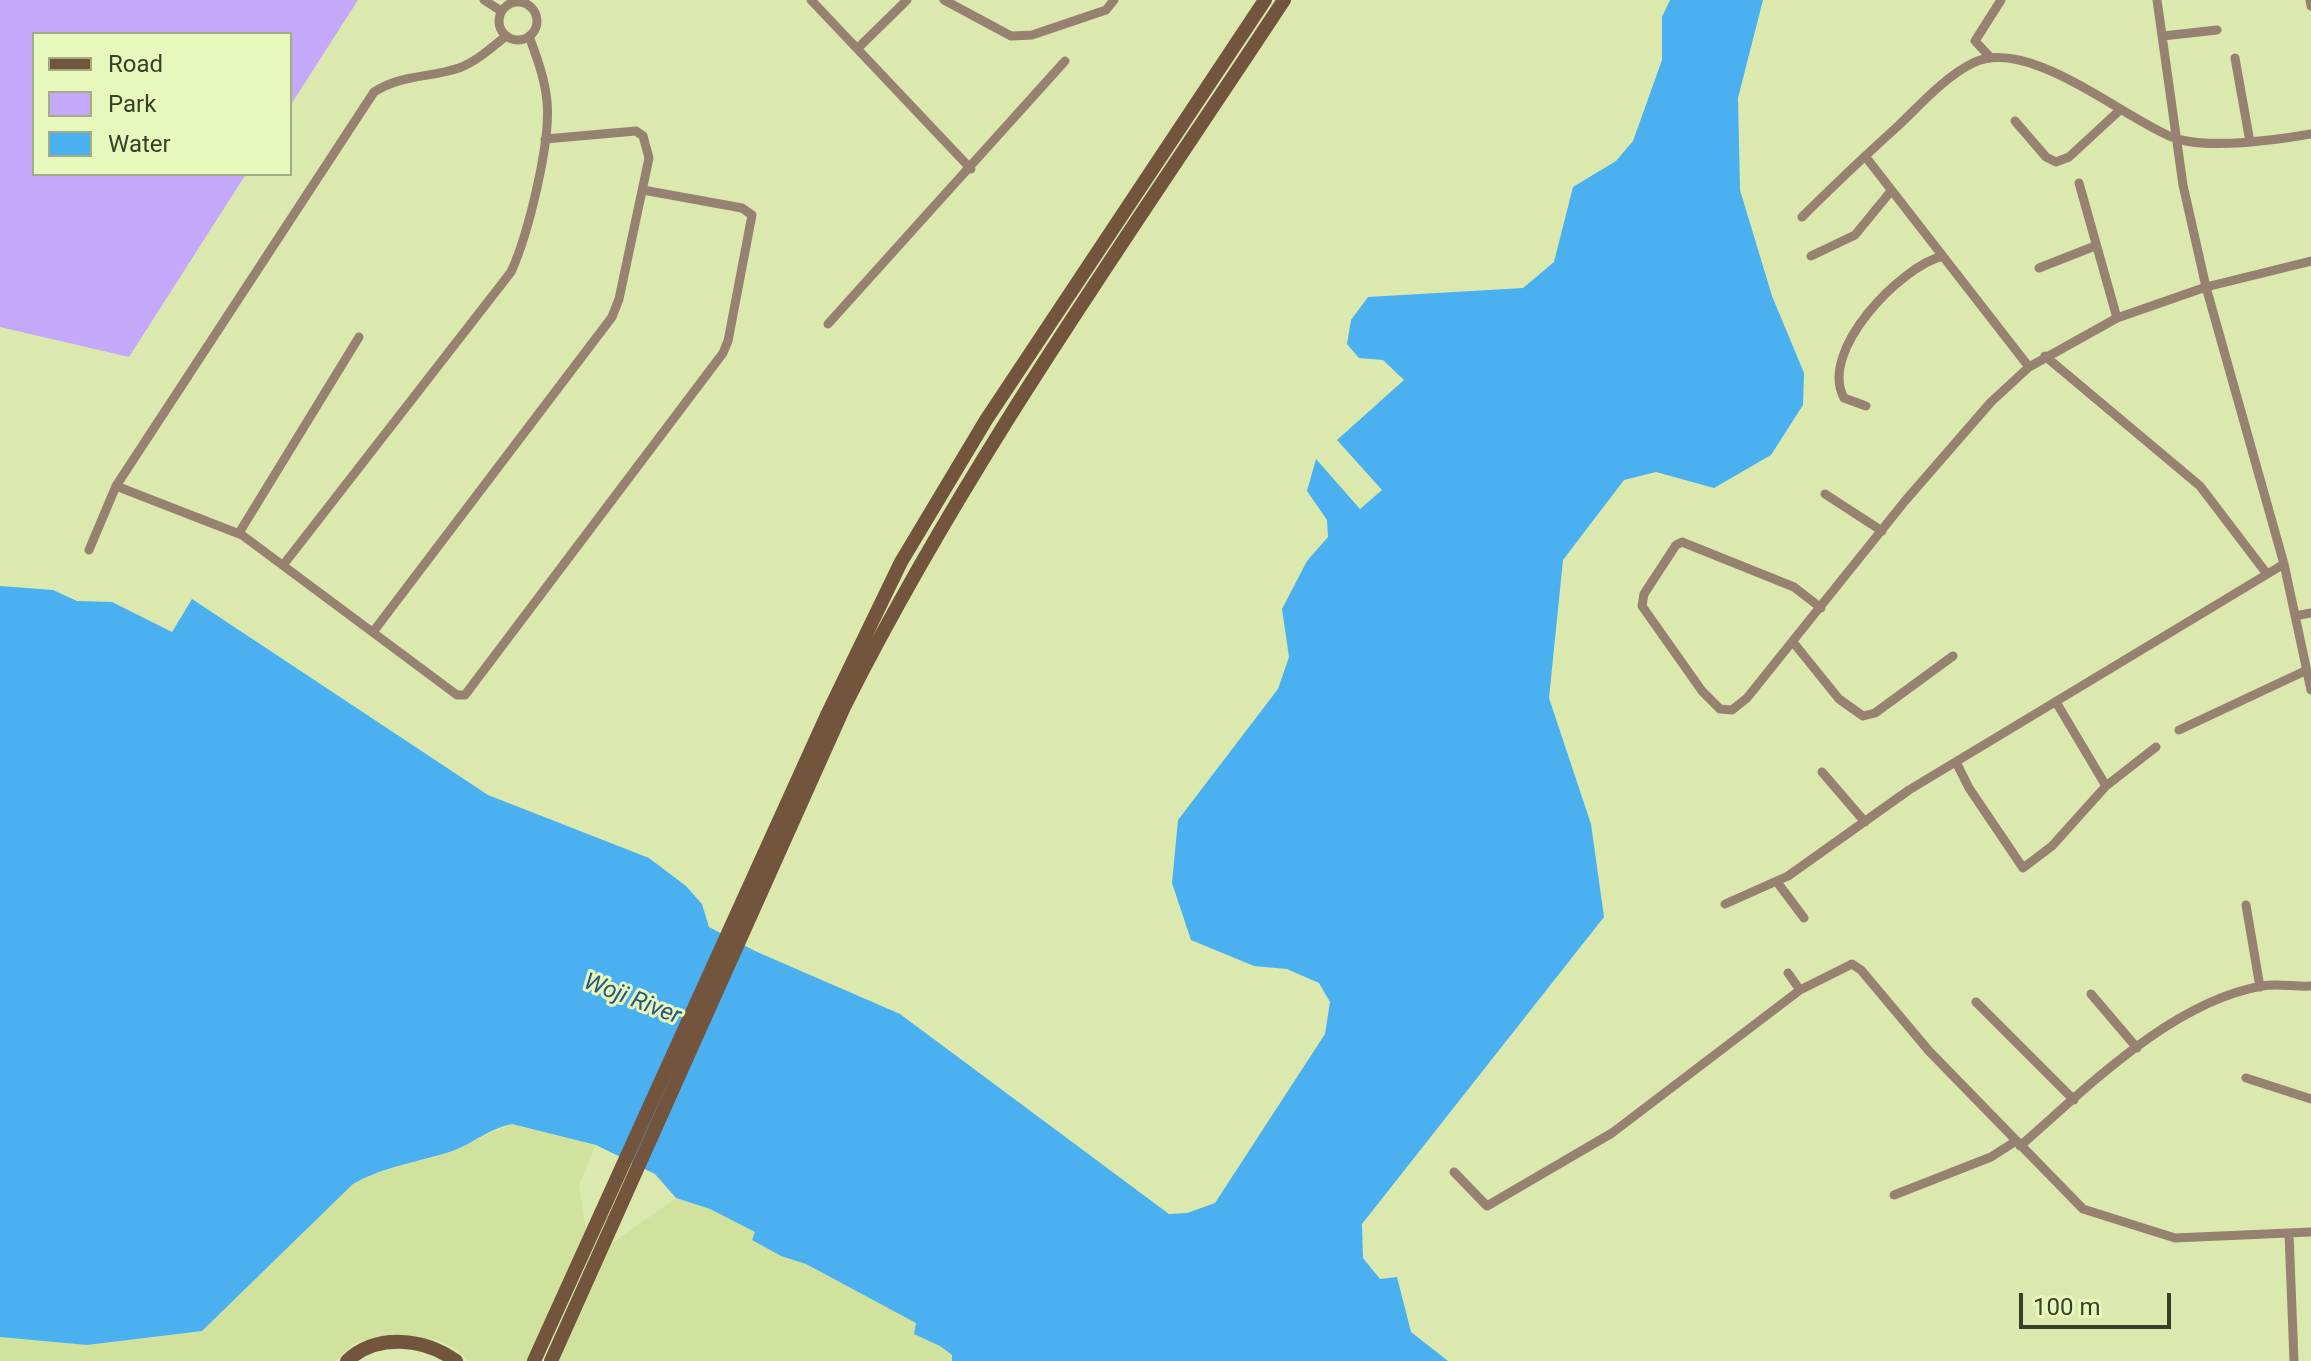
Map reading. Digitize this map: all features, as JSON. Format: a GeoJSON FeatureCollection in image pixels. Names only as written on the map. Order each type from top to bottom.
{"type":"FeatureCollection","features":[{"type":"Feature","properties":{"kind":"main road"},"geometry":{"type":"LineString","coordinates":[[551,1361],[597,1241],[746,911],[857,651],[938,497],[1265,0]]}},
{"type":"Feature","properties":{"kind":"main road"},"geometry":{"type":"LineString","coordinates":[[746,911],[845,705],[963,489],[1284,0]]}},
{"type":"Feature","properties":{"kind":"main road"},"geometry":{"type":"LineString","coordinates":[[534,1361],[597,1241]]}},
{"type":"Feature","properties":{"kind":"main road"},"geometry":{"type":"LineString","coordinates":[[347,1361],[363,1349],[384,1342],[424,1345],[456,1361]]}},
{"type":"Feature","properties":{"kind":"street"},"geometry":{"type":"LineString","coordinates":[[484,0],[501,11]]}},
{"type":"Feature","properties":{"kind":"street"},"geometry":{"type":"LineString","coordinates":[[811,0],[971,169]]}},
{"type":"Feature","properties":{"kind":"street"},"geometry":{"type":"LineString","coordinates":[[858,48],[907,0]]}},
{"type":"Feature","properties":{"kind":"street"},"geometry":{"type":"LineString","coordinates":[[944,0],[1011,36],[1032,35],[1106,10],[1114,0]]}},
{"type":"Feature","properties":{"kind":"street"},"geometry":{"type":"LineString","coordinates":[[1990,57],[1975,41],[2001,0]]}},
{"type":"Feature","properties":{"kind":"street"},"geometry":{"type":"LineString","coordinates":[[2157,0],[2174,138],[2206,287],[2284,564],[2311,690]]}},
{"type":"Feature","properties":{"kind":"street"},"geometry":{"type":"LineString","coordinates":[[2310,0],[2311,6]]}},
{"type":"Feature","properties":{"kind":"street"},"geometry":{"type":"LineString","coordinates":[[530,2],[538,19],[529,36],[519,40],[506,36],[499,24],[501,11],[511,3],[530,2]]}},
{"type":"Feature","properties":{"kind":"street"},"geometry":{"type":"LineString","coordinates":[[2163,36],[2217,30]]}},
{"type":"Feature","properties":{"kind":"street"},"geometry":{"type":"LineString","coordinates":[[89,550],[116,486],[374,92],[389,82],[414,74],[466,64],[506,36]]}},
{"type":"Feature","properties":{"kind":"street"},"geometry":{"type":"LineString","coordinates":[[284,564],[511,272],[521,251],[545,139],[548,105],[544,78],[529,36]]}},
{"type":"Feature","properties":{"kind":"street"},"geometry":{"type":"LineString","coordinates":[[1802,217],[1929,96],[1972,63],[1990,57],[2026,62],[2051,71],[2174,138],[2250,142],[2311,134]]}},
{"type":"Feature","properties":{"kind":"street"},"geometry":{"type":"LineString","coordinates":[[2235,58],[2250,142]]}},
{"type":"Feature","properties":{"kind":"street"},"geometry":{"type":"LineString","coordinates":[[828,324],[971,169],[1065,61]]}},
{"type":"Feature","properties":{"kind":"street"},"geometry":{"type":"LineString","coordinates":[[2015,121],[2046,157],[2056,162],[2069,157],[2121,109]]}},
{"type":"Feature","properties":{"kind":"street"},"geometry":{"type":"LineString","coordinates":[[373,632],[612,317],[649,158],[643,136],[636,131],[545,139]]}},
{"type":"Feature","properties":{"kind":"street"},"geometry":{"type":"LineString","coordinates":[[1865,156],[2029,367]]}},
{"type":"Feature","properties":{"kind":"street"},"geometry":{"type":"LineString","coordinates":[[2079,183],[2117,318]]}},
{"type":"Feature","properties":{"kind":"street"},"geometry":{"type":"LineString","coordinates":[[116,486],[239,533],[457,695],[465,695],[723,353],[752,215],[742,208],[643,190]]}},
{"type":"Feature","properties":{"kind":"street"},"geometry":{"type":"LineString","coordinates":[[1811,256],[1855,235],[1891,191]]}},
{"type":"Feature","properties":{"kind":"street"},"geometry":{"type":"LineString","coordinates":[[2039,268],[2095,246]]}},
{"type":"Feature","properties":{"kind":"street"},"geometry":{"type":"LineString","coordinates":[[1866,406],[1844,398],[1840,391],[1841,368],[1850,333],[1910,271],[1923,261],[1943,256]]}},
{"type":"Feature","properties":{"kind":"street"},"geometry":{"type":"LineString","coordinates":[[1821,608],[1794,587],[1682,542],[1676,545],[1644,594],[1642,606],[1702,691],[1726,712],[1747,698],[1991,402],[2029,367],[2117,318],[2206,287],[2311,261]]}},
{"type":"Feature","properties":{"kind":"street"},"geometry":{"type":"LineString","coordinates":[[239,533],[359,337]]}},
{"type":"Feature","properties":{"kind":"street"},"geometry":{"type":"LineString","coordinates":[[2045,356],[2200,486],[2267,574]]}},
{"type":"Feature","properties":{"kind":"street"},"geometry":{"type":"LineString","coordinates":[[1825,494],[1882,531]]}},
{"type":"Feature","properties":{"kind":"street"},"geometry":{"type":"LineString","coordinates":[[1725,904],[1777,882],[1956,762],[2284,564]]}},
{"type":"Feature","properties":{"kind":"street"},"geometry":{"type":"LineString","coordinates":[[2295,616],[2311,613]]}},
{"type":"Feature","properties":{"kind":"street"},"geometry":{"type":"LineString","coordinates":[[1793,642],[1839,699],[1863,716],[1875,713],[1953,656]]}},
{"type":"Feature","properties":{"kind":"street"},"geometry":{"type":"LineString","coordinates":[[2179,730],[2307,670]]}},
{"type":"Feature","properties":{"kind":"street"},"geometry":{"type":"LineString","coordinates":[[2056,702],[2106,786]]}},
{"type":"Feature","properties":{"kind":"street"},"geometry":{"type":"LineString","coordinates":[[1956,762],[1976,800],[2023,868],[2052,846],[2106,786],[2156,747]]}},
{"type":"Feature","properties":{"kind":"street"},"geometry":{"type":"LineString","coordinates":[[1822,772],[1865,822]]}},
{"type":"Feature","properties":{"kind":"street"},"geometry":{"type":"LineString","coordinates":[[1777,882],[1804,918]]}},
{"type":"Feature","properties":{"kind":"street"},"geometry":{"type":"LineString","coordinates":[[2246,905],[2260,987]]}},
{"type":"Feature","properties":{"kind":"street"},"geometry":{"type":"LineString","coordinates":[[1454,1172],[1487,1206],[1612,1133],[1800,990],[1852,964],[1861,970],[1929,1051],[2083,1209],[2134,1228],[2175,1238],[2311,1232]]}},
{"type":"Feature","properties":{"kind":"street"},"geometry":{"type":"LineString","coordinates":[[1788,973],[1800,990]]}},
{"type":"Feature","properties":{"kind":"street"},"geometry":{"type":"LineString","coordinates":[[1894,1195],[1991,1157],[2018,1143],[2137,1048],[2196,1009],[2220,998],[2260,987],[2311,986]]}},
{"type":"Feature","properties":{"kind":"street"},"geometry":{"type":"LineString","coordinates":[[2091,994],[2137,1048]]}},
{"type":"Feature","properties":{"kind":"street"},"geometry":{"type":"LineString","coordinates":[[1976,1002],[2074,1100]]}},
{"type":"Feature","properties":{"kind":"street"},"geometry":{"type":"LineString","coordinates":[[2246,1078],[2311,1099]]}},
{"type":"Feature","properties":{"kind":"street"},"geometry":{"type":"LineString","coordinates":[[2289,1233],[2294,1361]]}},
{"type":"Feature","properties":{"kind":"shaded area"},"geometry":{"type":"Polygon","coordinates":[[[512,1124],[596,1145],[579,1185],[586,1229],[529,1361],[469,1361],[454,1348],[437,1340],[390,1334],[355,1343],[335,1361],[0,1361],[0,1337],[87,1345],[202,1331],[353,1184],[368,1175],[438,1156],[512,1124]]]}},
{"type":"Feature","properties":{"kind":"shaded area"},"geometry":{"type":"Polygon","coordinates":[[[676,1198],[710,1209],[755,1232],[752,1240],[781,1256],[806,1264],[917,1323],[914,1334],[940,1346],[952,1356],[952,1361],[558,1361],[611,1244],[676,1198]]]}},
{"type":"Feature","properties":{"kind":"green space"},"geometry":{"type":"Polygon","coordinates":[[[0,0],[358,0],[292,103],[292,32],[32,32],[32,176],[245,176],[129,357],[0,327],[0,0]]]}},
{"type":"Feature","properties":{"kind":"water","name":"Woji River"},"geometry":{"type":"Polygon","coordinates":[[[1670,0],[1763,0],[1738,98],[1740,190],[1772,296],[1804,373],[1803,405],[1771,455],[1714,488],[1656,472],[1624,480],[1563,560],[1549,698],[1591,824],[1604,917],[1362,1224],[1363,1258],[1380,1279],[1397,1277],[1411,1332],[1448,1361],[952,1361],[952,1355],[940,1346],[914,1334],[916,1323],[806,1264],[781,1256],[752,1240],[755,1232],[710,1209],[676,1198],[655,1174],[596,1145],[512,1124],[455,1150],[390,1168],[353,1184],[202,1331],[87,1345],[0,1337],[0,586],[53,590],[77,601],[112,602],[172,632],[192,599],[488,795],[649,858],[686,886],[702,904],[709,927],[755,951],[900,1014],[1169,1214],[1187,1213],[1215,1203],[1325,1034],[1330,1002],[1319,983],[1287,969],[1254,966],[1191,940],[1172,883],[1178,820],[1278,689],[1289,657],[1282,609],[1307,561],[1328,537],[1327,520],[1307,491],[1316,459],[1360,509],[1382,490],[1337,440],[1404,380],[1383,360],[1359,358],[1347,344],[1351,320],[1368,297],[1523,288],[1554,262],[1573,187],[1616,161],[1633,141],[1662,60],[1662,17],[1670,0]]]}}]}
